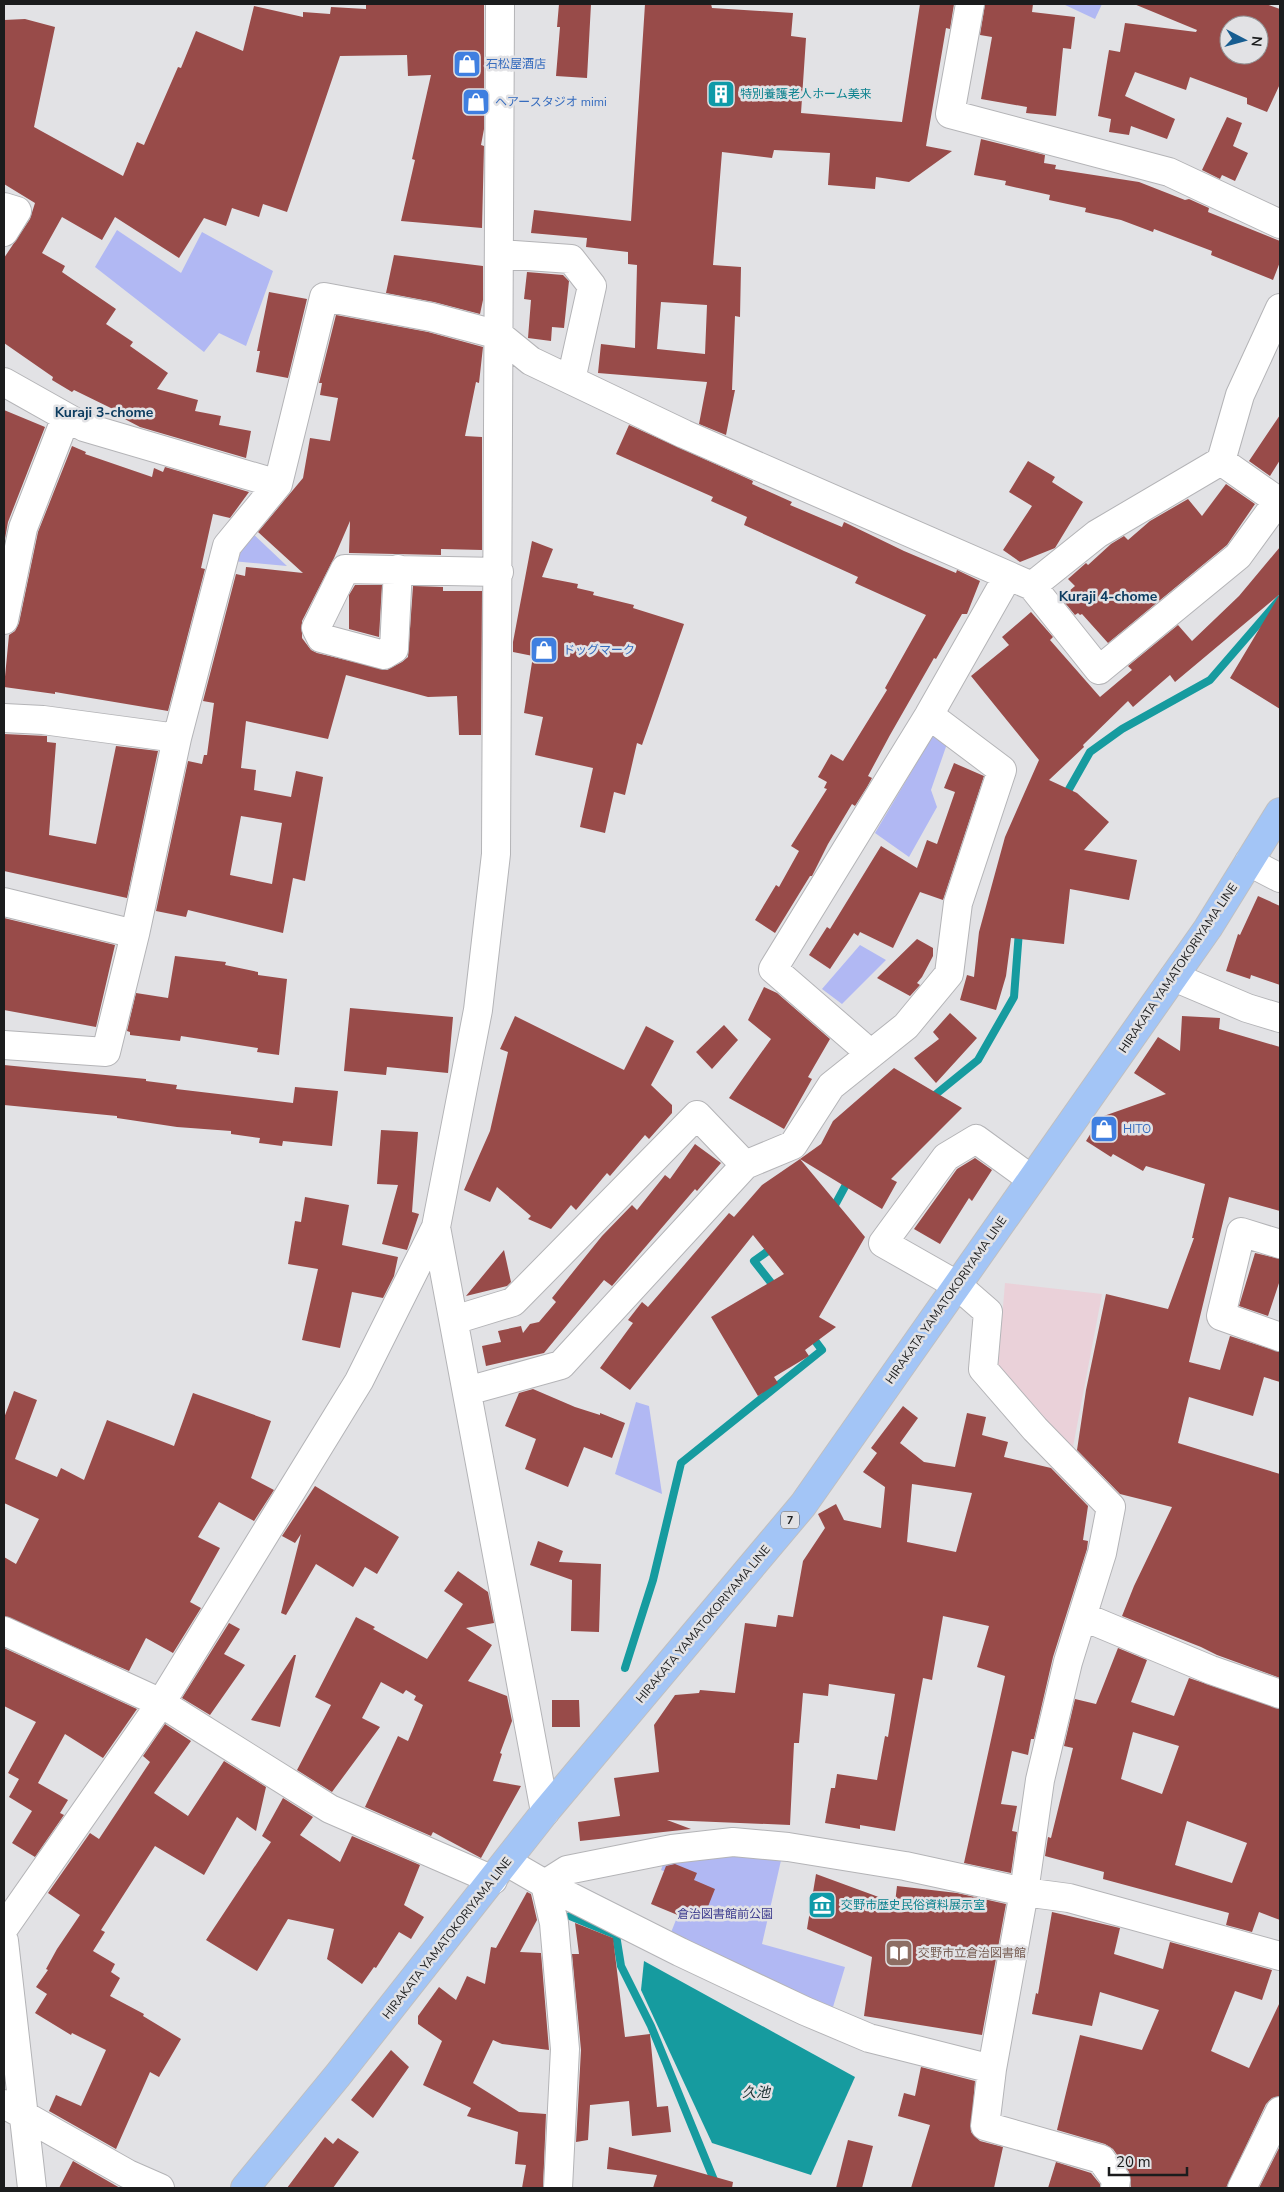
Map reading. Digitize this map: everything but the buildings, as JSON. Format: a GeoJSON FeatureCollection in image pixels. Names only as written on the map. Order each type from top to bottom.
{"type":"FeatureCollection","features":[{"type":"Feature","properties":{"kind":"main road","name":"HIRAKATA YAMATOKORIYAMA LINE"},"geometry":{"type":"LineString","coordinates":[[245,2188],[500,1871],[545,1812],[802,1505],[1208,928],[1280,812]]}},
{"type":"Feature","properties":{"kind":"street"},"geometry":{"type":"LineString","coordinates":[[4,1928],[161,1703],[360,1381],[436,1228],[478,1010],[496,854],[499,572],[500,4]]}},
{"type":"Feature","properties":{"kind":"street"},"geometry":{"type":"LineString","coordinates":[[970,4],[950,114],[1169,172],[1280,224]]}},
{"type":"Feature","properties":{"kind":"street"},"geometry":{"type":"LineString","coordinates":[[4,207],[17,211],[4,232]]}},
{"type":"Feature","properties":{"kind":"street"},"geometry":{"type":"LineString","coordinates":[[499,254],[572,258],[592,286],[571,380]]}},
{"type":"Feature","properties":{"kind":"street"},"geometry":{"type":"LineString","coordinates":[[4,1045],[106,1052],[135,934],[177,738],[227,546],[278,484],[324,297],[430,317],[500,335],[531,361],[693,438],[1020,581],[1099,670],[1238,556],[1278,501],[1222,461]]}},
{"type":"Feature","properties":{"kind":"street"},"geometry":{"type":"LineString","coordinates":[[870,1054],[773,969],[929,714],[1020,581],[1222,461],[1240,395],[1280,308]]}},
{"type":"Feature","properties":{"kind":"street"},"geometry":{"type":"LineString","coordinates":[[4,382],[84,427],[278,484]]}},
{"type":"Feature","properties":{"kind":"street"},"geometry":{"type":"LineString","coordinates":[[4,620],[13,526],[66,417]]}},
{"type":"Feature","properties":{"kind":"street"},"geometry":{"type":"LineString","coordinates":[[398,569],[499,572]]}},
{"type":"Feature","properties":{"kind":"street"},"geometry":{"type":"LineString","coordinates":[[467,1391],[561,1365],[745,1165],[793,1145],[831,1086],[906,1026],[948,974],[958,903],[1002,770],[929,714]]}},
{"type":"Feature","properties":{"kind":"street"},"geometry":{"type":"LineString","coordinates":[[4,718],[43,720],[177,738]]}},
{"type":"Feature","properties":{"kind":"street"},"geometry":{"type":"LineString","coordinates":[[1249,862],[1280,878]]}},
{"type":"Feature","properties":{"kind":"street"},"geometry":{"type":"LineString","coordinates":[[4,902],[135,934]]}},
{"type":"Feature","properties":{"kind":"street"},"geometry":{"type":"LineString","coordinates":[[1174,977],[1247,1008],[1280,1018]]}},
{"type":"Feature","properties":{"kind":"street"},"geometry":{"type":"LineString","coordinates":[[454,1320],[513,1302],[697,1115],[745,1165]]}},
{"type":"Feature","properties":{"kind":"street"},"geometry":{"type":"LineString","coordinates":[[1031,1179],[976,1139],[946,1157],[883,1243],[957,1285],[988,1312],[983,1369],[1035,1429],[1111,1507],[1102,1553],[1084,1617],[1068,1662],[1040,1780],[1024,1892],[992,2069],[985,2126],[1101,2159],[1116,2180],[1115,2188]]}},
{"type":"Feature","properties":{"kind":"street"},"geometry":{"type":"LineString","coordinates":[[436,1228],[545,1812]]}},
{"type":"Feature","properties":{"kind":"street"},"geometry":{"type":"LineString","coordinates":[[1280,1244],[1241,1232],[1221,1316],[1280,1337]]}},
{"type":"Feature","properties":{"kind":"street"},"geometry":{"type":"LineString","coordinates":[[1084,1617],[1211,1670],[1280,1694]]}},
{"type":"Feature","properties":{"kind":"street"},"geometry":{"type":"LineString","coordinates":[[4,1631],[161,1703],[330,1809],[500,1871],[545,1884],[707,1965],[869,2038],[992,2069]]}},
{"type":"Feature","properties":{"kind":"street"},"geometry":{"type":"LineString","coordinates":[[545,1884],[567,1870],[672,1849],[733,1842],[788,1847],[905,1866],[1024,1892],[1069,1898],[1280,1956]]}},
{"type":"Feature","properties":{"kind":"street"},"geometry":{"type":"LineString","coordinates":[[545,1884],[554,1923],[565,2049],[558,2188]]}},
{"type":"Feature","properties":{"kind":"street"},"geometry":{"type":"LineString","coordinates":[[4,1941],[14,2111],[32,2188]]}},
{"type":"Feature","properties":{"kind":"street"},"geometry":{"type":"LineString","coordinates":[[14,2111],[128,2174],[160,2188]]}},
{"type":"Feature","properties":{"kind":"street"},"geometry":{"type":"LineString","coordinates":[[1242,2188],[1280,2111]]}},
{"type":"Feature","properties":{"kind":"shaded area"},"geometry":{"type":"Polygon","coordinates":[[[1005,1283],[1102,1294],[1072,1452],[998,1366],[1005,1283]]]}},
{"type":"Feature","properties":{"kind":"green space"},"geometry":{"type":"Polygon","coordinates":[[[1063,4],[1102,4],[1095,19],[1063,4]]]}},
{"type":"Feature","properties":{"kind":"green space"},"geometry":{"type":"Polygon","coordinates":[[[117,230],[181,273],[202,232],[273,271],[246,346],[219,333],[204,352],[95,267],[117,230]]]}},
{"type":"Feature","properties":{"kind":"green space"},"geometry":{"type":"Polygon","coordinates":[[[249,530],[287,566],[232,561],[249,530]]]}},
{"type":"Feature","properties":{"kind":"green space"},"geometry":{"type":"Polygon","coordinates":[[[935,732],[949,738],[931,790],[937,807],[909,857],[875,833],[935,732]]]}},
{"type":"Feature","properties":{"kind":"green space"},"geometry":{"type":"Polygon","coordinates":[[[860,945],[886,960],[842,1004],[822,989],[860,945]]]}},
{"type":"Feature","properties":{"kind":"green space"},"geometry":{"type":"Polygon","coordinates":[[[636,1402],[649,1406],[662,1494],[615,1474],[636,1402]]]}},
{"type":"Feature","properties":{"kind":"green space","name":"倉治図書館前公園"},"geometry":{"type":"Polygon","coordinates":[[[666,1856],[782,1856],[762,1944],[845,1967],[833,2007],[668,1940],[691,1882],[661,1870],[666,1856]]]}},
{"type":"Feature","properties":{"kind":"water","name":"久池"},"geometry":{"type":"Polygon","coordinates":[[[644,1961],[855,2077],[811,2175],[712,2143],[641,1990],[644,1961]]]}},
{"type":"Feature","properties":{"kind":"waterway"},"geometry":{"type":"LineString","coordinates":[[1064,798],[1090,752],[1122,729],[1210,680],[1280,599]]}},
{"type":"Feature","properties":{"kind":"waterway"},"geometry":{"type":"LineString","coordinates":[[930,1099],[978,1060],[1014,997],[1019,931]]}},
{"type":"Feature","properties":{"kind":"waterway"},"geometry":{"type":"LineString","coordinates":[[830,1209],[835,1205],[849,1179]]}},
{"type":"Feature","properties":{"kind":"waterway"},"geometry":{"type":"LineString","coordinates":[[775,1246],[754,1261],[776,1289]]}},
{"type":"Feature","properties":{"kind":"waterway"},"geometry":{"type":"LineString","coordinates":[[625,1668],[653,1580],[681,1463],[822,1350],[810,1334]]}},
{"type":"Feature","properties":{"kind":"waterway"},"geometry":{"type":"LineString","coordinates":[[570,1916],[616,1935],[621,1966],[651,2026],[714,2180],[711,2188]]}},
{"type":"Feature","properties":{"kind":"place","name":"石松屋酒店"},"geometry":{"type":"Point","coordinates":[467,64]}},
{"type":"Feature","properties":{"kind":"place","name":"特別養護老人ホーム美来"},"geometry":{"type":"Point","coordinates":[721,94]}},
{"type":"Feature","properties":{"kind":"place","name":"ヘアースタジオ mimi"},"geometry":{"type":"Point","coordinates":[476,102]}},
{"type":"Feature","properties":{"kind":"place","name":"ドッグマーク"},"geometry":{"type":"Point","coordinates":[544,650]}},
{"type":"Feature","properties":{"kind":"place","name":"HITO"},"geometry":{"type":"Point","coordinates":[1104,1129]}},
{"type":"Feature","properties":{"kind":"place","name":"交野市歴史民俗資料展示室"},"geometry":{"type":"Point","coordinates":[822,1905]}},
{"type":"Feature","properties":{"kind":"place","name":"交野市立倉治図書館"},"geometry":{"type":"Point","coordinates":[899,1953]}},
{"type":"Feature","properties":{"kind":"district","name":"Kuraji 3-chome"},"geometry":{"type":"Point","coordinates":[104,412]}},
{"type":"Feature","properties":{"kind":"district","name":"Kuraji 4-chome"},"geometry":{"type":"Point","coordinates":[1108,596]}}]}
